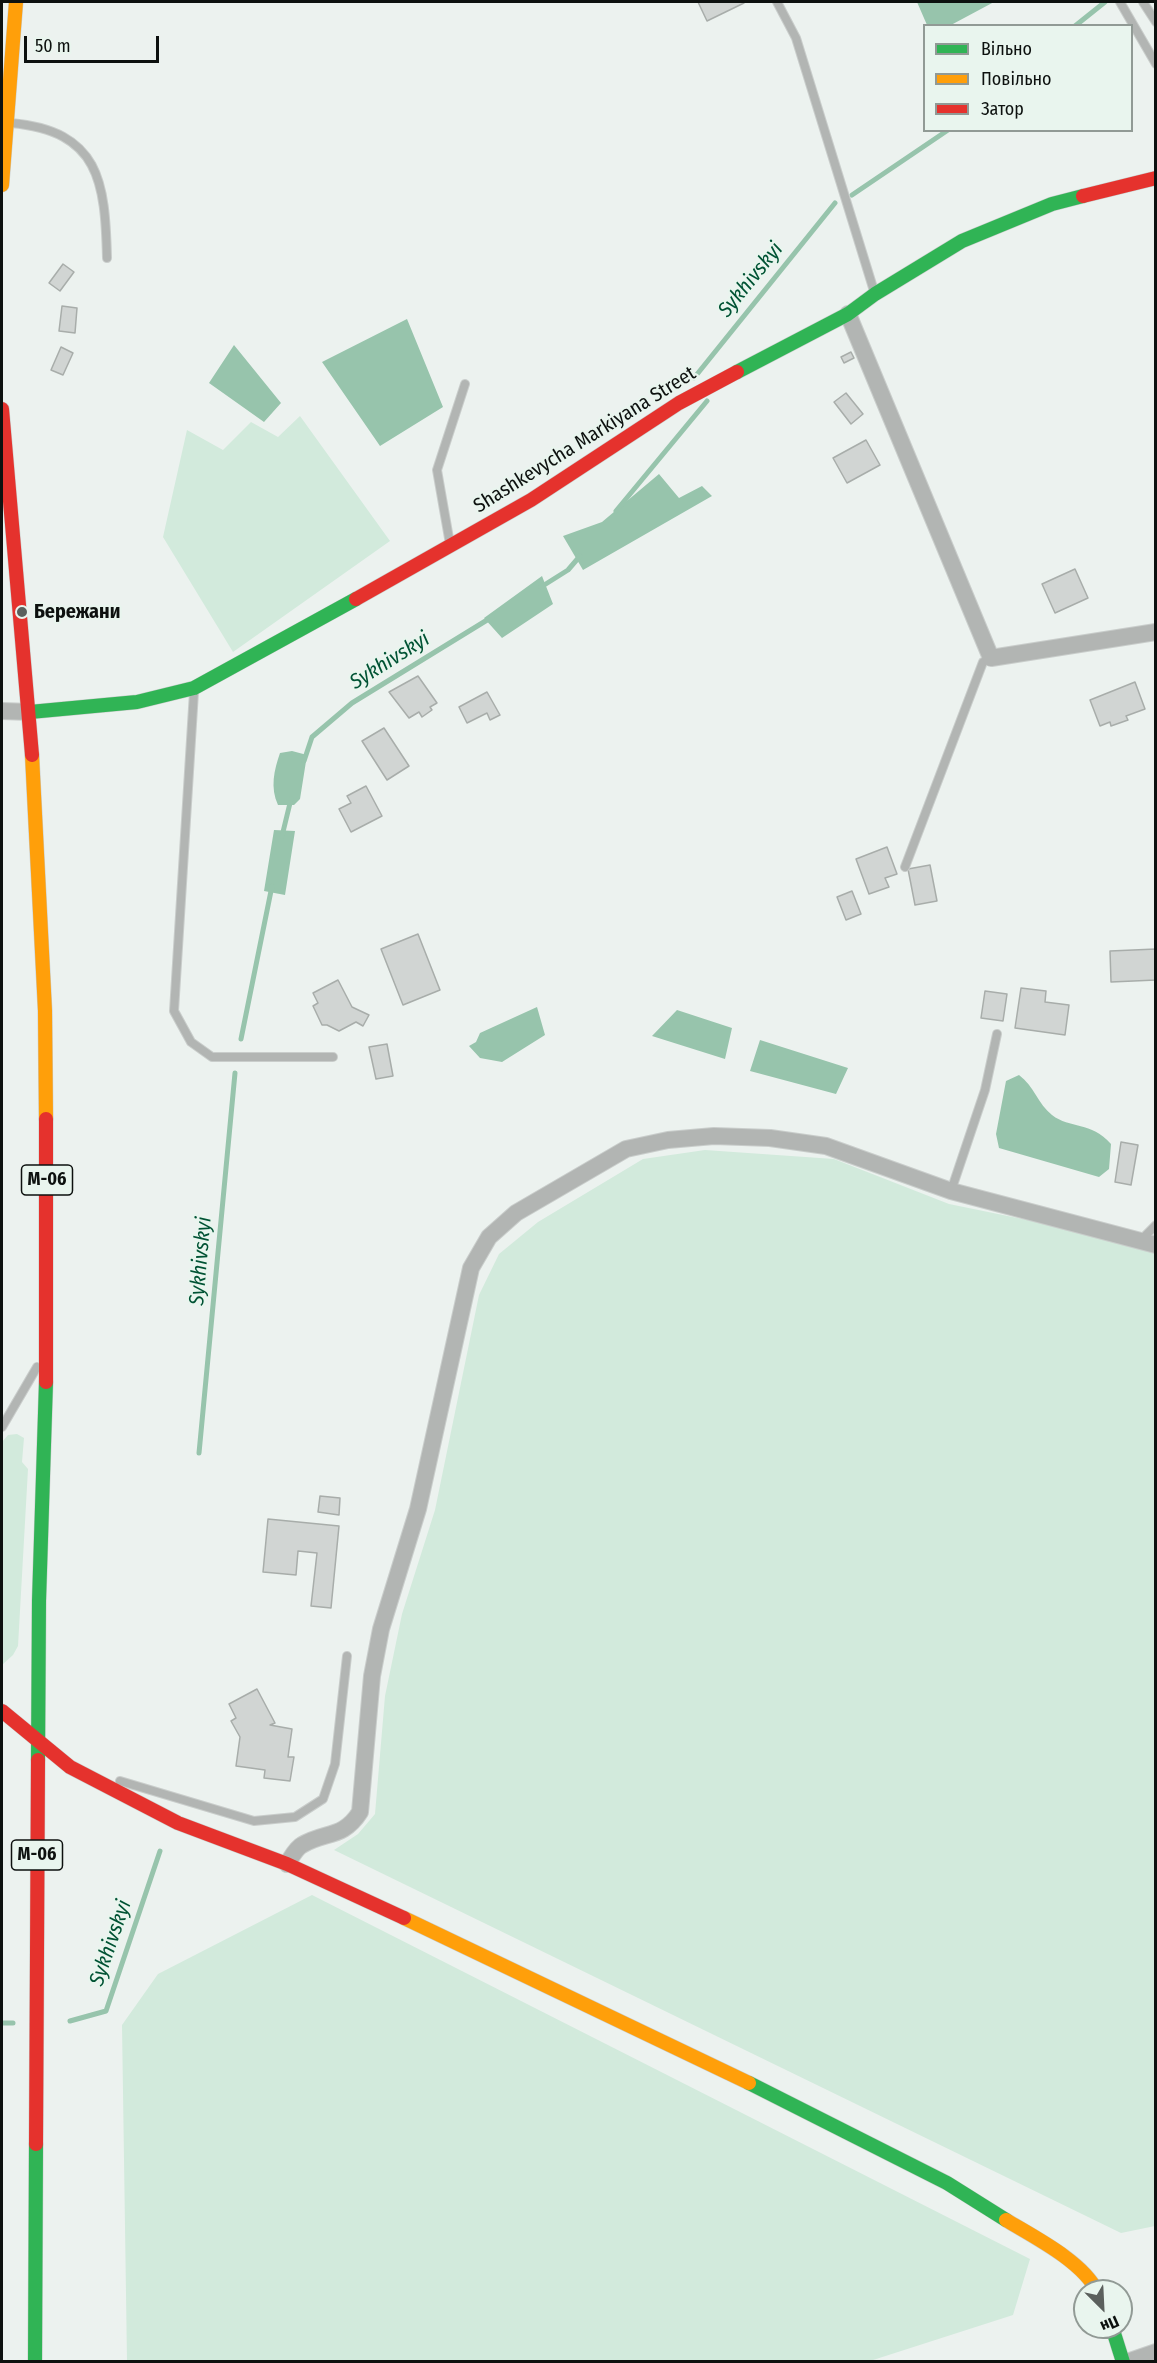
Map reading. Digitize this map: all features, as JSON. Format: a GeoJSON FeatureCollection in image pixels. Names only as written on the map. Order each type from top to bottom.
{"type":"FeatureCollection","features":[{"type":"Feature","properties":{"kind":"main road"},"geometry":{"type":"LineString","coordinates":[[2,185],[16,2]]}},
{"type":"Feature","properties":{"kind":"main road","name":"Shashkevycha Markiyana Street"},"geometry":{"type":"LineString","coordinates":[[30,712],[137,702],[194,688],[231,670],[531,500],[679,403],[848,314],[875,294],[972,237],[1052,204],[1155,178]]}},
{"type":"Feature","properties":{"kind":"main road","name":"М-06"},"geometry":{"type":"LineString","coordinates":[[2,409],[30,712],[45,1011],[47,1348],[38,1738],[35,2361]]}},
{"type":"Feature","properties":{"kind":"main road"},"geometry":{"type":"LineString","coordinates":[[2,1712],[38,1738],[70,1767],[178,1823],[287,1864],[489,1958],[835,2125],[947,2183],[1059,2253],[1090,2279]]}},
{"type":"Feature","properties":{"kind":"main road"},"geometry":{"type":"LineString","coordinates":[[1117,2339],[1125,2361]]}},
{"type":"Feature","properties":{"kind":"street"},"geometry":{"type":"LineString","coordinates":[[848,314],[991,658],[1155,632]]}},
{"type":"Feature","properties":{"kind":"street"},"geometry":{"type":"LineString","coordinates":[[2,711],[30,712]]}},
{"type":"Feature","properties":{"kind":"street"},"geometry":{"type":"LineString","coordinates":[[287,1864],[300,1845],[343,1831],[353,1824],[360,1812],[372,1676],[381,1629],[418,1509],[471,1268],[489,1237],[516,1213],[626,1149],[668,1140],[714,1136],[770,1138],[826,1146],[951,1191],[1148,1243]]}},
{"type":"Feature","properties":{"kind":"street"},"geometry":{"type":"LineString","coordinates":[[1125,2361],[1155,2352]]}},
{"type":"Feature","properties":{"kind":"lane"},"geometry":{"type":"LineString","coordinates":[[777,2],[796,38],[875,294]]}},
{"type":"Feature","properties":{"kind":"lane"},"geometry":{"type":"LineString","coordinates":[[1120,2],[1132,24]]}},
{"type":"Feature","properties":{"kind":"lane"},"geometry":{"type":"LineString","coordinates":[[1143,2],[1155,22]]}},
{"type":"Feature","properties":{"kind":"lane"},"geometry":{"type":"LineString","coordinates":[[1133,25],[1155,64]]}},
{"type":"Feature","properties":{"kind":"lane"},"geometry":{"type":"LineString","coordinates":[[5,123],[33,125],[63,134],[83,152],[100,182],[106,207],[107,258]]}},
{"type":"Feature","properties":{"kind":"lane"},"geometry":{"type":"LineString","coordinates":[[450,545],[437,470],[465,384]]}},
{"type":"Feature","properties":{"kind":"lane"},"geometry":{"type":"LineString","coordinates":[[905,867],[983,662],[991,658]]}},
{"type":"Feature","properties":{"kind":"lane"},"geometry":{"type":"LineString","coordinates":[[194,688],[174,1011],[191,1042],[212,1056],[333,1057]]}},
{"type":"Feature","properties":{"kind":"lane"},"geometry":{"type":"LineString","coordinates":[[951,1191],[985,1090],[997,1034]]}},
{"type":"Feature","properties":{"kind":"lane"},"geometry":{"type":"LineString","coordinates":[[1148,1243],[1155,1225]]}},
{"type":"Feature","properties":{"kind":"lane"},"geometry":{"type":"LineString","coordinates":[[2,1427],[47,1348]]}},
{"type":"Feature","properties":{"kind":"lane"},"geometry":{"type":"LineString","coordinates":[[70,1767],[254,1821],[295,1816],[323,1798],[335,1764],[347,1656]]}},
{"type":"Feature","properties":{"kind":"shaded area"},"geometry":{"type":"Polygon","coordinates":[[[917,2],[994,2],[953,24],[927,24],[917,2]]]}},
{"type":"Feature","properties":{"kind":"shaded area"},"geometry":{"type":"Polygon","coordinates":[[[407,319],[443,407],[380,446],[322,362],[407,319]]]}},
{"type":"Feature","properties":{"kind":"shaded area"},"geometry":{"type":"Polygon","coordinates":[[[234,345],[281,403],[264,422],[209,383],[234,345]]]}},
{"type":"Feature","properties":{"kind":"shaded area"},"geometry":{"type":"Polygon","coordinates":[[[300,416],[390,541],[233,652],[163,537],[187,430],[223,450],[251,422],[278,437],[300,416]]]}},
{"type":"Feature","properties":{"kind":"shaded area"},"geometry":{"type":"Polygon","coordinates":[[[659,474],[679,498],[702,486],[712,496],[583,570],[563,536],[602,522],[659,474]]]}},
{"type":"Feature","properties":{"kind":"shaded area"},"geometry":{"type":"Polygon","coordinates":[[[542,576],[553,604],[502,638],[484,618],[542,576]]]}},
{"type":"Feature","properties":{"kind":"shaded area"},"geometry":{"type":"Polygon","coordinates":[[[292,751],[307,755],[300,799],[294,805],[278,805],[274,786],[276,766],[280,753],[292,751]]]}},
{"type":"Feature","properties":{"kind":"shaded area"},"geometry":{"type":"Polygon","coordinates":[[[274,830],[295,831],[285,895],[264,891],[274,830]]]}},
{"type":"Feature","properties":{"kind":"shaded area"},"geometry":{"type":"Polygon","coordinates":[[[537,1007],[545,1035],[502,1062],[480,1058],[469,1046],[476,1042],[480,1033],[537,1007]]]}},
{"type":"Feature","properties":{"kind":"shaded area"},"geometry":{"type":"Polygon","coordinates":[[[677,1010],[732,1028],[725,1059],[652,1036],[677,1010]]]}},
{"type":"Feature","properties":{"kind":"shaded area"},"geometry":{"type":"Polygon","coordinates":[[[760,1040],[848,1068],[836,1094],[750,1071],[760,1040]]]}},
{"type":"Feature","properties":{"kind":"shaded area"},"geometry":{"type":"Polygon","coordinates":[[[1019,1075],[1029,1084],[1043,1106],[1052,1115],[1066,1122],[1088,1128],[1111,1144],[1109,1169],[1099,1177],[999,1148],[996,1134],[1006,1081],[1019,1075]]]}},
{"type":"Feature","properties":{"kind":"shaded area"},"geometry":{"type":"Polygon","coordinates":[[[705,1150],[834,1159],[949,1204],[1047,1224],[1155,1250],[1155,2226],[1121,2233],[334,1850],[358,1834],[375,1814],[385,1696],[402,1614],[435,1510],[479,1295],[499,1254],[538,1222],[643,1159],[705,1150]]]}},
{"type":"Feature","properties":{"kind":"shaded area"},"geometry":{"type":"Polygon","coordinates":[[[17,1434],[24,1438],[22,1462],[28,1469],[18,1646],[13,1655],[2,1665],[2,1442],[8,1435],[17,1434]]]}},
{"type":"Feature","properties":{"kind":"shaded area"},"geometry":{"type":"Polygon","coordinates":[[[312,1895],[1030,2259],[1013,2315],[870,2361],[127,2361],[122,2025],[158,1974],[312,1895]]]}},
{"type":"Feature","properties":{"kind":"building"},"geometry":{"type":"Polygon","coordinates":[[[698,2],[743,2],[744,3],[707,21],[698,2]]]}},
{"type":"Feature","properties":{"kind":"building"},"geometry":{"type":"Polygon","coordinates":[[[63,264],[74,272],[60,291],[49,283],[63,264]]]}},
{"type":"Feature","properties":{"kind":"building"},"geometry":{"type":"Polygon","coordinates":[[[62,306],[77,308],[75,333],[59,331],[62,306]]]}},
{"type":"Feature","properties":{"kind":"building"},"geometry":{"type":"Polygon","coordinates":[[[61,347],[73,353],[63,375],[51,370],[61,347]]]}},
{"type":"Feature","properties":{"kind":"building"},"geometry":{"type":"Polygon","coordinates":[[[851,352],[854,358],[844,363],[841,357],[851,352]]]}},
{"type":"Feature","properties":{"kind":"building"},"geometry":{"type":"Polygon","coordinates":[[[846,393],[863,414],[851,424],[834,402],[846,393]]]}},
{"type":"Feature","properties":{"kind":"building"},"geometry":{"type":"Polygon","coordinates":[[[866,440],[880,465],[847,483],[833,458],[866,440]]]}},
{"type":"Feature","properties":{"kind":"building"},"geometry":{"type":"Polygon","coordinates":[[[1075,569],[1088,598],[1055,613],[1042,584],[1075,569]]]}},
{"type":"Feature","properties":{"kind":"building"},"geometry":{"type":"Polygon","coordinates":[[[418,676],[437,703],[430,707],[432,710],[422,717],[419,712],[409,718],[389,692],[418,676]]]}},
{"type":"Feature","properties":{"kind":"building"},"geometry":{"type":"Polygon","coordinates":[[[1135,682],[1145,709],[1126,716],[1128,720],[1111,726],[1110,722],[1100,726],[1090,700],[1135,682]]]}},
{"type":"Feature","properties":{"kind":"building"},"geometry":{"type":"Polygon","coordinates":[[[487,692],[500,715],[490,720],[487,713],[467,723],[459,707],[487,692]]]}},
{"type":"Feature","properties":{"kind":"building"},"geometry":{"type":"Polygon","coordinates":[[[384,728],[409,766],[387,780],[362,741],[384,728]]]}},
{"type":"Feature","properties":{"kind":"building"},"geometry":{"type":"Polygon","coordinates":[[[366,786],[382,816],[351,832],[339,809],[351,803],[347,796],[366,786]]]}},
{"type":"Feature","properties":{"kind":"building"},"geometry":{"type":"Polygon","coordinates":[[[887,847],[897,874],[885,878],[889,887],[869,894],[856,859],[887,847]]]}},
{"type":"Feature","properties":{"kind":"building"},"geometry":{"type":"Polygon","coordinates":[[[930,865],[937,901],[915,905],[908,869],[930,865]]]}},
{"type":"Feature","properties":{"kind":"building"},"geometry":{"type":"Polygon","coordinates":[[[852,891],[861,914],[846,920],[837,897],[852,891]]]}},
{"type":"Feature","properties":{"kind":"building"},"geometry":{"type":"Polygon","coordinates":[[[418,934],[440,990],[403,1005],[381,949],[418,934]]]}},
{"type":"Feature","properties":{"kind":"building"},"geometry":{"type":"Polygon","coordinates":[[[1156,949],[1156,980],[1111,982],[1110,951],[1156,949]]]}},
{"type":"Feature","properties":{"kind":"building"},"geometry":{"type":"Polygon","coordinates":[[[338,980],[352,1007],[369,1015],[363,1026],[356,1022],[339,1031],[322,1025],[313,1006],[318,1003],[313,993],[338,980]]]}},
{"type":"Feature","properties":{"kind":"building"},"geometry":{"type":"Polygon","coordinates":[[[1021,988],[1046,991],[1045,1002],[1069,1005],[1065,1035],[1015,1028],[1021,988]]]}},
{"type":"Feature","properties":{"kind":"building"},"geometry":{"type":"Polygon","coordinates":[[[985,991],[1007,994],[1003,1021],[981,1018],[985,991]]]}},
{"type":"Feature","properties":{"kind":"building"},"geometry":{"type":"Polygon","coordinates":[[[387,1044],[393,1076],[376,1079],[369,1047],[387,1044]]]}},
{"type":"Feature","properties":{"kind":"building"},"geometry":{"type":"Polygon","coordinates":[[[1121,1142],[1138,1145],[1131,1185],[1115,1182],[1121,1142]]]}},
{"type":"Feature","properties":{"kind":"building"},"geometry":{"type":"Polygon","coordinates":[[[320,1496],[340,1498],[339,1515],[318,1512],[320,1496]]]}},
{"type":"Feature","properties":{"kind":"building"},"geometry":{"type":"Polygon","coordinates":[[[268,1519],[339,1526],[331,1608],[311,1606],[317,1553],[298,1551],[296,1575],[263,1572],[268,1519]]]}},
{"type":"Feature","properties":{"kind":"building"},"geometry":{"type":"Polygon","coordinates":[[[257,1689],[275,1723],[270,1725],[292,1729],[288,1757],[294,1757],[290,1781],[264,1778],[265,1770],[236,1766],[240,1737],[231,1721],[236,1718],[229,1704],[257,1689]]]}},
{"type":"Feature","properties":{"kind":"waterway","name":"Sykhivskyi"},"geometry":{"type":"LineString","coordinates":[[1078,24],[1105,2]]}},
{"type":"Feature","properties":{"kind":"waterway","name":"Sykhivskyi"},"geometry":{"type":"LineString","coordinates":[[852,195],[945,132]]}},
{"type":"Feature","properties":{"kind":"waterway","name":"Sykhivskyi"},"geometry":{"type":"LineString","coordinates":[[694,378],[835,203]]}},
{"type":"Feature","properties":{"kind":"waterway","name":"Sykhivskyi"},"geometry":{"type":"LineString","coordinates":[[616,511],[707,401]]}},
{"type":"Feature","properties":{"kind":"waterway","name":"Sykhivskyi"},"geometry":{"type":"LineString","coordinates":[[541,587],[568,570],[580,556]]}},
{"type":"Feature","properties":{"kind":"waterway","name":"Sykhivskyi"},"geometry":{"type":"LineString","coordinates":[[304,761],[312,737],[352,703],[492,617]]}},
{"type":"Feature","properties":{"kind":"waterway","name":"Sykhivskyi"},"geometry":{"type":"LineString","coordinates":[[282,836],[291,799]]}},
{"type":"Feature","properties":{"kind":"waterway","name":"Sykhivskyi"},"geometry":{"type":"LineString","coordinates":[[241,1039],[272,886]]}},
{"type":"Feature","properties":{"kind":"waterway","name":"Sykhivskyi"},"geometry":{"type":"LineString","coordinates":[[199,1453],[235,1073]]}},
{"type":"Feature","properties":{"kind":"waterway","name":"Sykhivskyi"},"geometry":{"type":"LineString","coordinates":[[70,2021],[106,2011],[160,1851]]}},
{"type":"Feature","properties":{"kind":"waterway","name":"Sykhivskyi"},"geometry":{"type":"LineString","coordinates":[[2,2023],[13,2023]]}},
{"type":"Feature","properties":{"kind":"traffic: fast"},"geometry":{"type":"LineString","coordinates":[[737,372],[848,314],[875,294],[962,241],[1052,204],[1083,196]]}},
{"type":"Feature","properties":{"kind":"traffic: fast"},"geometry":{"type":"LineString","coordinates":[[30,712],[137,702],[194,688],[356,599]]}},
{"type":"Feature","properties":{"kind":"traffic: fast"},"geometry":{"type":"LineString","coordinates":[[38,1760],[39,1601],[46,1382]]}},
{"type":"Feature","properties":{"kind":"traffic: fast"},"geometry":{"type":"LineString","coordinates":[[749,2083],[947,2183],[1006,2220]]}},
{"type":"Feature","properties":{"kind":"traffic: fast"},"geometry":{"type":"LineString","coordinates":[[35,2362],[36,2144]]}},
{"type":"Feature","properties":{"kind":"traffic: fast"},"geometry":{"type":"LineString","coordinates":[[1116,2339],[1123,2362]]}},
{"type":"Feature","properties":{"kind":"traffic: slow"},"geometry":{"type":"LineString","coordinates":[[2,185],[16,2]]}},
{"type":"Feature","properties":{"kind":"traffic: slow"},"geometry":{"type":"LineString","coordinates":[[32,755],[45,1011],[46,1119]]}},
{"type":"Feature","properties":{"kind":"traffic: slow"},"geometry":{"type":"LineString","coordinates":[[404,1918],[749,2083]]}},
{"type":"Feature","properties":{"kind":"traffic: slow"},"geometry":{"type":"LineString","coordinates":[[1006,2220],[1069,2260],[1089,2279]]}},
{"type":"Feature","properties":{"kind":"traffic: jam"},"geometry":{"type":"LineString","coordinates":[[1083,196],[1156,178]]}},
{"type":"Feature","properties":{"kind":"traffic: jam"},"geometry":{"type":"LineString","coordinates":[[356,599],[531,500],[679,403],[737,372]]}},
{"type":"Feature","properties":{"kind":"traffic: jam"},"geometry":{"type":"LineString","coordinates":[[2,409],[32,755]]}},
{"type":"Feature","properties":{"kind":"traffic: jam"},"geometry":{"type":"LineString","coordinates":[[46,1119],[46,1382]]}},
{"type":"Feature","properties":{"kind":"traffic: jam"},"geometry":{"type":"LineString","coordinates":[[2,1711],[70,1767],[178,1823],[287,1864],[404,1918]]}},
{"type":"Feature","properties":{"kind":"traffic: jam"},"geometry":{"type":"LineString","coordinates":[[36,2144],[38,1760]]}},
{"type":"Feature","properties":{"kind":"place","name":"Бережани"},"geometry":{"type":"Point","coordinates":[22,612]}}]}
